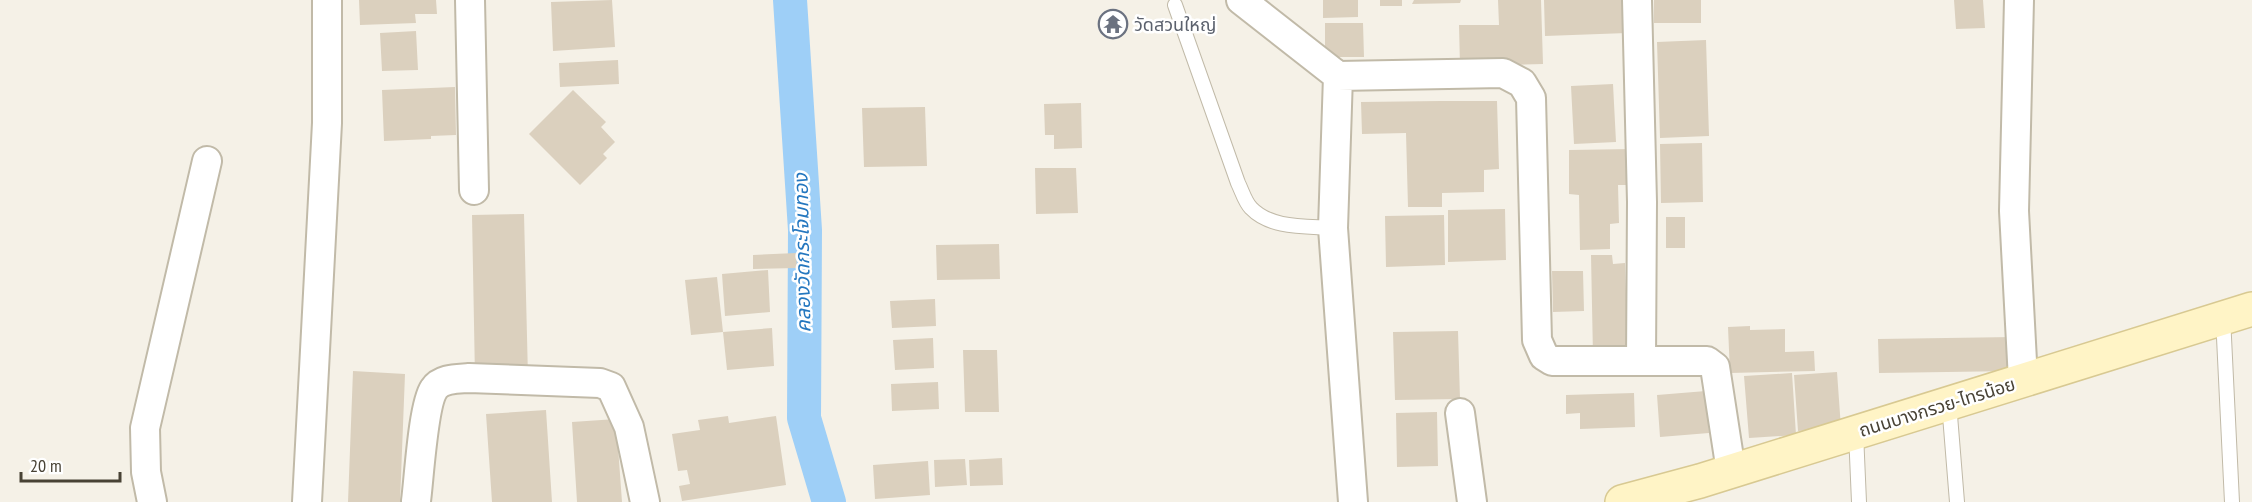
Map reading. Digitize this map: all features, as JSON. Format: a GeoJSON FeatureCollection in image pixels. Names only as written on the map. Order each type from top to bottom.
{"type":"FeatureCollection","features":[{"type":"Feature","properties":{"kind":"main road","name":"ถนนบางกรวย-ไทรน้อย"},"geometry":{"type":"LineString","coordinates":[[1622,502],[1700,492],[1731,471],[2237,313]]}},
{"type":"Feature","properties":{"kind":"street"},"geometry":{"type":"LineString","coordinates":[[306,502],[327,135],[327,0]]}},
{"type":"Feature","properties":{"kind":"street"},"geometry":{"type":"LineString","coordinates":[[470,0],[474,190]]}},
{"type":"Feature","properties":{"kind":"street"},"geometry":{"type":"LineString","coordinates":[[1241,0],[1338,76],[1503,73],[1513,77],[1527,88],[1531,98],[1537,339],[1544,356],[1552,361],[1699,359],[1715,367],[1731,471]]}},
{"type":"Feature","properties":{"kind":"street"},"geometry":{"type":"LineString","coordinates":[[1637,0],[1642,202],[1641,361]]}},
{"type":"Feature","properties":{"kind":"street"},"geometry":{"type":"LineString","coordinates":[[2019,0],[2014,211],[2023,380]]}},
{"type":"Feature","properties":{"kind":"street"},"geometry":{"type":"LineString","coordinates":[[1338,76],[1333,228],[1353,502]]}},
{"type":"Feature","properties":{"kind":"street"},"geometry":{"type":"LineString","coordinates":[[152,502],[146,471],[145,428],[207,161]]}},
{"type":"Feature","properties":{"kind":"street"},"geometry":{"type":"LineString","coordinates":[[416,501],[428,407],[434,388],[448,380],[469,378],[600,383],[611,387],[629,427],[645,502]]}},
{"type":"Feature","properties":{"kind":"street"},"geometry":{"type":"LineString","coordinates":[[1460,412],[1472,502]]}},
{"type":"Feature","properties":{"kind":"lane"},"geometry":{"type":"LineString","coordinates":[[1175,5],[1238,183],[1250,207],[1264,219],[1284,225],[1333,228]]}},
{"type":"Feature","properties":{"kind":"lane"},"geometry":{"type":"LineString","coordinates":[[2232,502],[2237,313]]}},
{"type":"Feature","properties":{"kind":"lane"},"geometry":{"type":"LineString","coordinates":[[1949,403],[1957,502]]}},
{"type":"Feature","properties":{"kind":"lane"},"geometry":{"type":"LineString","coordinates":[[1856,433],[1859,502]]}},
{"type":"Feature","properties":{"kind":"building"},"geometry":{"type":"Polygon","coordinates":[[[359,0],[436,0],[437,14],[415,14],[416,23],[360,25],[359,0]]]}},
{"type":"Feature","properties":{"kind":"building"},"geometry":{"type":"Polygon","coordinates":[[[612,0],[615,47],[553,51],[551,2],[612,0]]]}},
{"type":"Feature","properties":{"kind":"building"},"geometry":{"type":"Polygon","coordinates":[[[1323,0],[1358,0],[1358,17],[1323,18],[1323,0]]]}},
{"type":"Feature","properties":{"kind":"building"},"geometry":{"type":"Polygon","coordinates":[[[1380,0],[1402,0],[1402,6],[1380,6],[1380,0]]]}},
{"type":"Feature","properties":{"kind":"building"},"geometry":{"type":"Polygon","coordinates":[[[1414,0],[1461,0],[1460,3],[1412,4],[1414,0]]]}},
{"type":"Feature","properties":{"kind":"building"},"geometry":{"type":"Polygon","coordinates":[[[1498,0],[1541,0],[1543,64],[1460,66],[1459,25],[1499,25],[1498,0]]]}},
{"type":"Feature","properties":{"kind":"building"},"geometry":{"type":"Polygon","coordinates":[[[1544,0],[1626,0],[1627,33],[1545,36],[1544,0]]]}},
{"type":"Feature","properties":{"kind":"building"},"geometry":{"type":"Polygon","coordinates":[[[1654,0],[1701,0],[1701,23],[1654,23],[1654,0]]]}},
{"type":"Feature","properties":{"kind":"building"},"geometry":{"type":"Polygon","coordinates":[[[1954,0],[1983,0],[1985,28],[1956,29],[1954,0]]]}},
{"type":"Feature","properties":{"kind":"building"},"geometry":{"type":"Polygon","coordinates":[[[1325,23],[1363,23],[1364,57],[1325,57],[1325,23]]]}},
{"type":"Feature","properties":{"kind":"building"},"geometry":{"type":"Polygon","coordinates":[[[416,31],[418,70],[382,71],[380,33],[416,31]]]}},
{"type":"Feature","properties":{"kind":"building"},"geometry":{"type":"Polygon","coordinates":[[[1706,40],[1709,136],[1660,138],[1657,42],[1706,40]]]}},
{"type":"Feature","properties":{"kind":"building"},"geometry":{"type":"Polygon","coordinates":[[[618,60],[619,84],[560,87],[559,63],[618,60]]]}},
{"type":"Feature","properties":{"kind":"building"},"geometry":{"type":"Polygon","coordinates":[[[1613,84],[1616,142],[1574,144],[1571,86],[1613,84]]]}},
{"type":"Feature","properties":{"kind":"building"},"geometry":{"type":"Polygon","coordinates":[[[455,87],[456,135],[431,136],[431,139],[384,141],[382,90],[455,87]]]}},
{"type":"Feature","properties":{"kind":"building"},"geometry":{"type":"Polygon","coordinates":[[[573,90],[606,122],[601,127],[615,142],[603,154],[607,158],[580,185],[529,134],[573,90]]]}},
{"type":"Feature","properties":{"kind":"building"},"geometry":{"type":"Polygon","coordinates":[[[1497,101],[1499,169],[1484,170],[1484,192],[1442,193],[1442,207],[1408,207],[1406,133],[1362,134],[1361,102],[1497,101]]]}},
{"type":"Feature","properties":{"kind":"building"},"geometry":{"type":"Polygon","coordinates":[[[1081,103],[1082,148],[1054,149],[1054,135],[1045,135],[1044,104],[1081,103]]]}},
{"type":"Feature","properties":{"kind":"building"},"geometry":{"type":"Polygon","coordinates":[[[925,107],[927,166],[864,167],[862,108],[925,107]]]}},
{"type":"Feature","properties":{"kind":"building"},"geometry":{"type":"Polygon","coordinates":[[[1702,143],[1703,202],[1661,203],[1660,144],[1702,143]]]}},
{"type":"Feature","properties":{"kind":"building"},"geometry":{"type":"Polygon","coordinates":[[[1632,149],[1632,185],[1618,185],[1619,223],[1610,224],[1610,249],[1580,250],[1579,195],[1569,194],[1569,150],[1632,149]]]}},
{"type":"Feature","properties":{"kind":"building"},"geometry":{"type":"Polygon","coordinates":[[[1035,168],[1076,168],[1078,213],[1036,214],[1035,168]]]}},
{"type":"Feature","properties":{"kind":"building"},"geometry":{"type":"Polygon","coordinates":[[[1505,209],[1506,260],[1448,262],[1448,210],[1505,209]]]}},
{"type":"Feature","properties":{"kind":"building"},"geometry":{"type":"Polygon","coordinates":[[[524,214],[528,377],[475,378],[472,215],[524,214]]]}},
{"type":"Feature","properties":{"kind":"building"},"geometry":{"type":"Polygon","coordinates":[[[1444,215],[1445,265],[1386,267],[1385,216],[1444,215]]]}},
{"type":"Feature","properties":{"kind":"building"},"geometry":{"type":"Polygon","coordinates":[[[1666,217],[1685,217],[1685,248],[1666,248],[1666,217]]]}},
{"type":"Feature","properties":{"kind":"building"},"geometry":{"type":"Polygon","coordinates":[[[999,244],[1000,279],[937,280],[936,245],[999,244]]]}},
{"type":"Feature","properties":{"kind":"building"},"geometry":{"type":"Polygon","coordinates":[[[796,253],[797,268],[753,269],[753,255],[796,253]]]}},
{"type":"Feature","properties":{"kind":"building"},"geometry":{"type":"Polygon","coordinates":[[[1591,255],[1612,255],[1613,264],[1625,263],[1628,354],[1593,356],[1591,255]]]}},
{"type":"Feature","properties":{"kind":"building"},"geometry":{"type":"Polygon","coordinates":[[[768,270],[770,312],[725,316],[722,274],[768,270]]]}},
{"type":"Feature","properties":{"kind":"building"},"geometry":{"type":"Polygon","coordinates":[[[1552,271],[1583,271],[1584,311],[1553,312],[1552,271]]]}},
{"type":"Feature","properties":{"kind":"building"},"geometry":{"type":"Polygon","coordinates":[[[717,277],[723,332],[691,335],[685,280],[717,277]]]}},
{"type":"Feature","properties":{"kind":"building"},"geometry":{"type":"Polygon","coordinates":[[[935,299],[936,326],[892,328],[890,301],[935,299]]]}},
{"type":"Feature","properties":{"kind":"building"},"geometry":{"type":"Polygon","coordinates":[[[1750,326],[1750,330],[1785,329],[1785,352],[1814,351],[1815,371],[1730,373],[1728,327],[1750,326]]]}},
{"type":"Feature","properties":{"kind":"building"},"geometry":{"type":"Polygon","coordinates":[[[772,328],[774,366],[727,370],[723,332],[772,328]]]}},
{"type":"Feature","properties":{"kind":"building"},"geometry":{"type":"Polygon","coordinates":[[[1458,331],[1460,399],[1395,400],[1393,332],[1458,331]]]}},
{"type":"Feature","properties":{"kind":"building"},"geometry":{"type":"Polygon","coordinates":[[[2014,337],[2014,371],[1879,373],[1878,339],[2014,337]]]}},
{"type":"Feature","properties":{"kind":"building"},"geometry":{"type":"Polygon","coordinates":[[[933,338],[934,368],[895,370],[893,340],[933,338]]]}},
{"type":"Feature","properties":{"kind":"building"},"geometry":{"type":"Polygon","coordinates":[[[963,350],[997,350],[999,412],[965,412],[963,350]]]}},
{"type":"Feature","properties":{"kind":"building"},"geometry":{"type":"Polygon","coordinates":[[[353,371],[405,374],[400,502],[348,502],[353,371]]]}},
{"type":"Feature","properties":{"kind":"building"},"geometry":{"type":"Polygon","coordinates":[[[1837,372],[1841,428],[1798,431],[1794,375],[1837,372]]]}},
{"type":"Feature","properties":{"kind":"building"},"geometry":{"type":"Polygon","coordinates":[[[1792,373],[1796,435],[1749,438],[1744,376],[1792,373]]]}},
{"type":"Feature","properties":{"kind":"building"},"geometry":{"type":"Polygon","coordinates":[[[938,382],[939,409],[892,411],[891,384],[938,382]]]}},
{"type":"Feature","properties":{"kind":"building"},"geometry":{"type":"Polygon","coordinates":[[[1706,391],[1709,433],[1660,437],[1657,395],[1706,391]]]}},
{"type":"Feature","properties":{"kind":"building"},"geometry":{"type":"Polygon","coordinates":[[[1634,393],[1635,427],[1580,429],[1580,413],[1566,414],[1566,395],[1634,393]]]}},
{"type":"Feature","properties":{"kind":"building"},"geometry":{"type":"Polygon","coordinates":[[[546,410],[552,502],[492,502],[486,414],[546,410]]]}},
{"type":"Feature","properties":{"kind":"building"},"geometry":{"type":"Polygon","coordinates":[[[1437,412],[1438,466],[1397,467],[1396,413],[1437,412]]]}},
{"type":"Feature","properties":{"kind":"building"},"geometry":{"type":"Polygon","coordinates":[[[728,416],[729,423],[776,416],[786,485],[682,501],[679,486],[690,484],[687,470],[678,471],[672,434],[700,430],[698,420],[728,416]]]}},
{"type":"Feature","properties":{"kind":"building"},"geometry":{"type":"Polygon","coordinates":[[[616,419],[622,502],[577,502],[572,422],[616,419]]]}},
{"type":"Feature","properties":{"kind":"building"},"geometry":{"type":"Polygon","coordinates":[[[1002,458],[1003,485],[970,486],[969,460],[1002,458]]]}},
{"type":"Feature","properties":{"kind":"building"},"geometry":{"type":"Polygon","coordinates":[[[965,459],[967,485],[935,487],[934,460],[965,459]]]}},
{"type":"Feature","properties":{"kind":"building"},"geometry":{"type":"Polygon","coordinates":[[[928,461],[930,495],[875,499],[873,465],[928,461]]]}},
{"type":"Feature","properties":{"kind":"waterway","name":"คลองวัดกระโจมทอง"},"geometry":{"type":"LineString","coordinates":[[790,0],[805,230],[804,418],[829,502]]}},
{"type":"Feature","properties":{"kind":"place","name":"วัดสวนใหญ่"},"geometry":{"type":"Point","coordinates":[1113,24]}}]}
